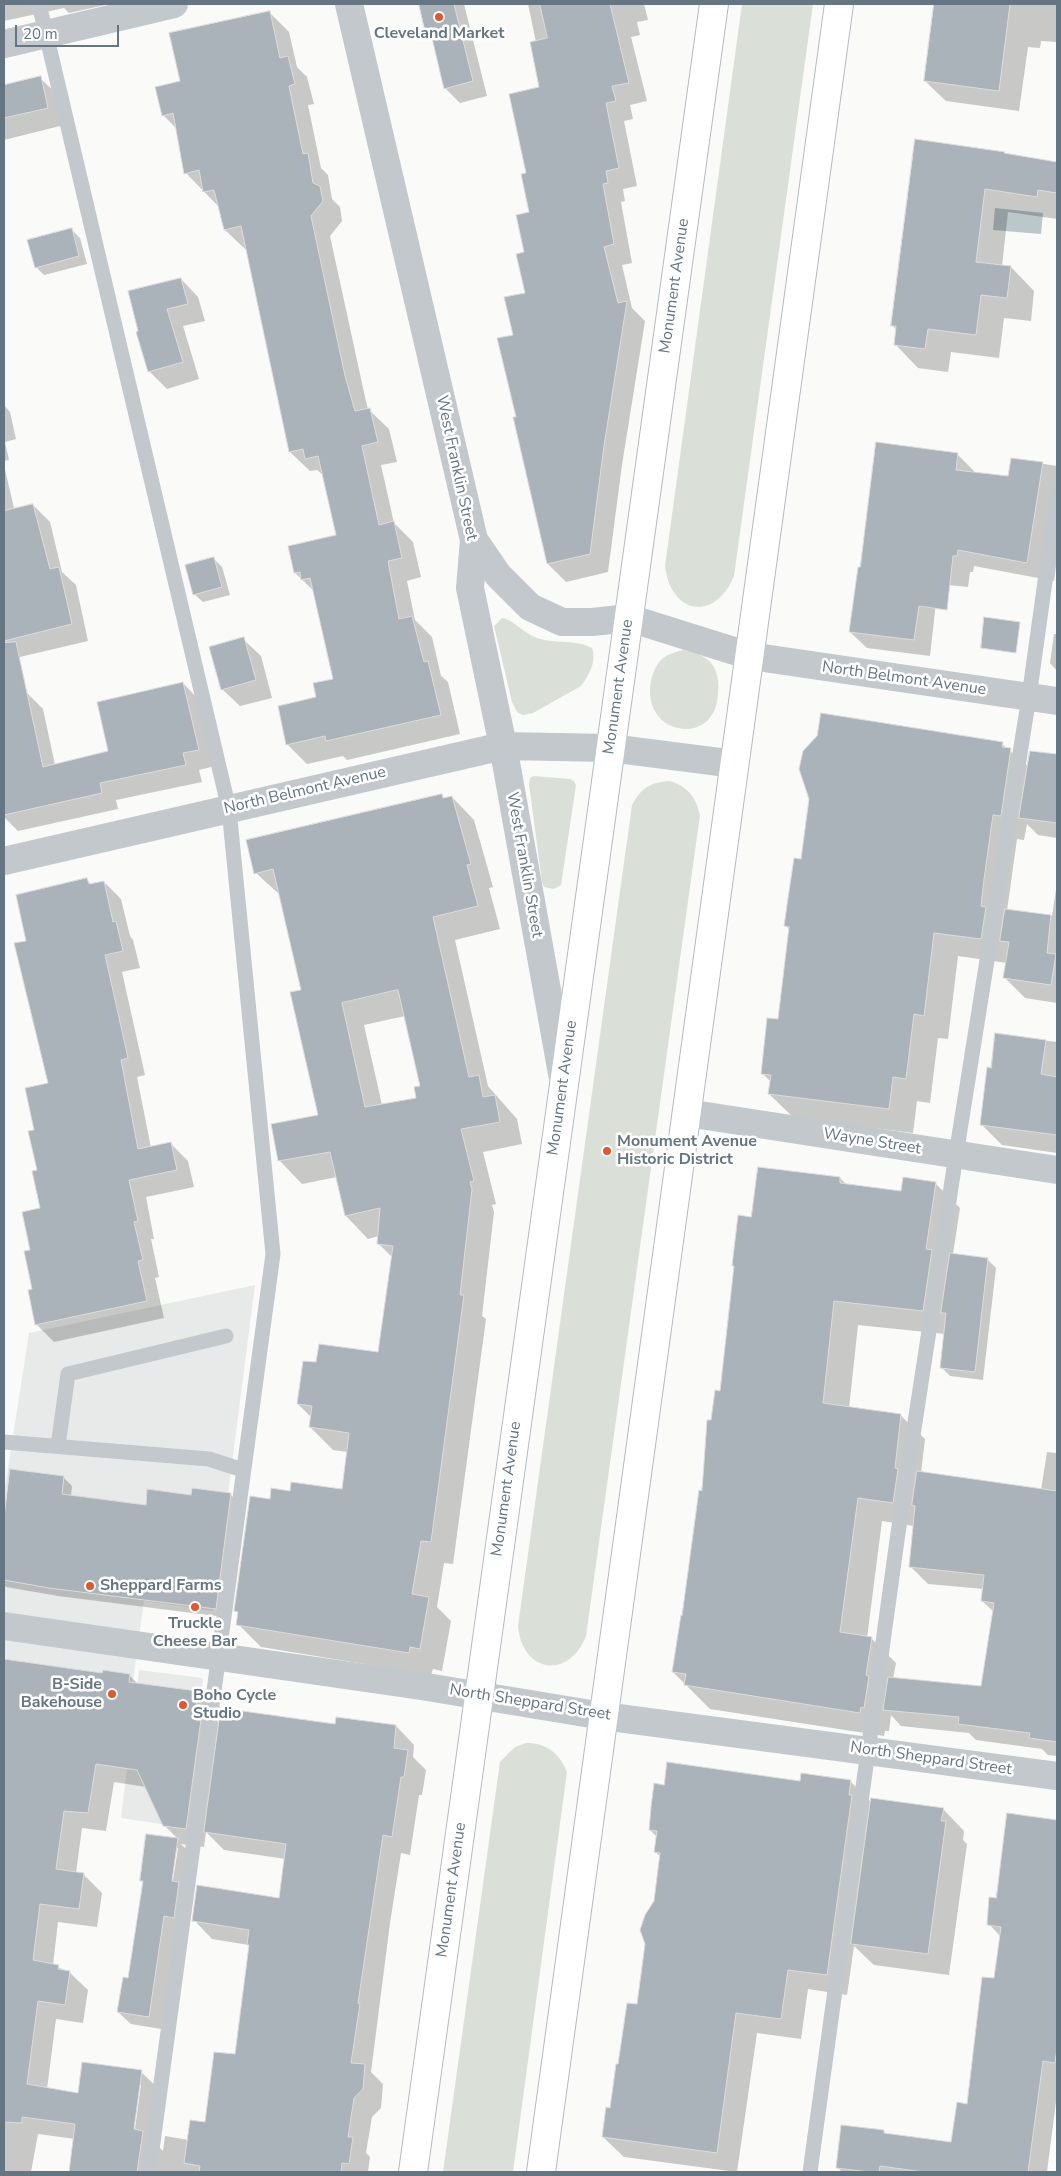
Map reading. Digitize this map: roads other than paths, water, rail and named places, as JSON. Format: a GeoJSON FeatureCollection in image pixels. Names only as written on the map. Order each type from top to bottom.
{"type":"FeatureCollection","features":[{"type":"Feature","properties":{"kind":"street"},"geometry":{"type":"LineString","coordinates":[[4,44],[174,4]]}},
{"type":"Feature","properties":{"kind":"street","name":"West Franklin Street"},"geometry":{"type":"LineString","coordinates":[[349,4],[474,540],[470,588],[503,746],[564,1083]]}},
{"type":"Feature","properties":{"kind":"street","name":"Monument Avenue"},"geometry":{"type":"LineString","coordinates":[[413,2172],[714,4]]}},
{"type":"Feature","properties":{"kind":"street"},"geometry":{"type":"LineString","coordinates":[[540,2172],[840,4]]}},
{"type":"Feature","properties":{"kind":"street"},"geometry":{"type":"LineString","coordinates":[[474,540],[498,575],[530,607],[562,622],[592,622],[629,618]]}},
{"type":"Feature","properties":{"kind":"street","name":"North Belmont Avenue"},"geometry":{"type":"LineString","coordinates":[[629,618],[750,656],[1057,701]]}},
{"type":"Feature","properties":{"kind":"street","name":"North Belmont Avenue"},"geometry":{"type":"LineString","coordinates":[[4,861],[503,746],[610,748],[735,764]]}},
{"type":"Feature","properties":{"kind":"street","name":"Wayne Street"},"geometry":{"type":"LineString","coordinates":[[687,1114],[1057,1170]]}},
{"type":"Feature","properties":{"kind":"street","name":"North Sheppard Street"},"geometry":{"type":"LineString","coordinates":[[4,1626],[479,1695],[603,1716],[1057,1776]]}},
{"type":"Feature","properties":{"kind":"lane"},"geometry":{"type":"LineString","coordinates":[[39,4],[229,809],[273,1254],[148,2172]]}},
{"type":"Feature","properties":{"kind":"lane"},"geometry":{"type":"LineString","coordinates":[[810,2172],[898,1533],[1029,697],[1057,495]]}},
{"type":"Feature","properties":{"kind":"lane"},"geometry":{"type":"LineString","coordinates":[[58,1446],[68,1374],[226,1336]]}},
{"type":"Feature","properties":{"kind":"lane"},"geometry":{"type":"LineString","coordinates":[[4,1442],[209,1459],[243,1470]]}},
{"type":"Feature","properties":{"kind":"place","name":"Cleveland Market"},"geometry":{"type":"Point","coordinates":[439,17]}},
{"type":"Feature","properties":{"kind":"place","name":"Monument Avenue Historic District"},"geometry":{"type":"Point","coordinates":[607,1151]}},
{"type":"Feature","properties":{"kind":"place","name":"Sheppard Farms"},"geometry":{"type":"Point","coordinates":[90,1586]}},
{"type":"Feature","properties":{"kind":"place","name":"Truckle Cheese Bar"},"geometry":{"type":"Point","coordinates":[195,1607]}},
{"type":"Feature","properties":{"kind":"place","name":"B-Side Bakehouse"},"geometry":{"type":"Point","coordinates":[112,1694]}},
{"type":"Feature","properties":{"kind":"place","name":"Boho Cycle Studio"},"geometry":{"type":"Point","coordinates":[183,1705]}}]}
